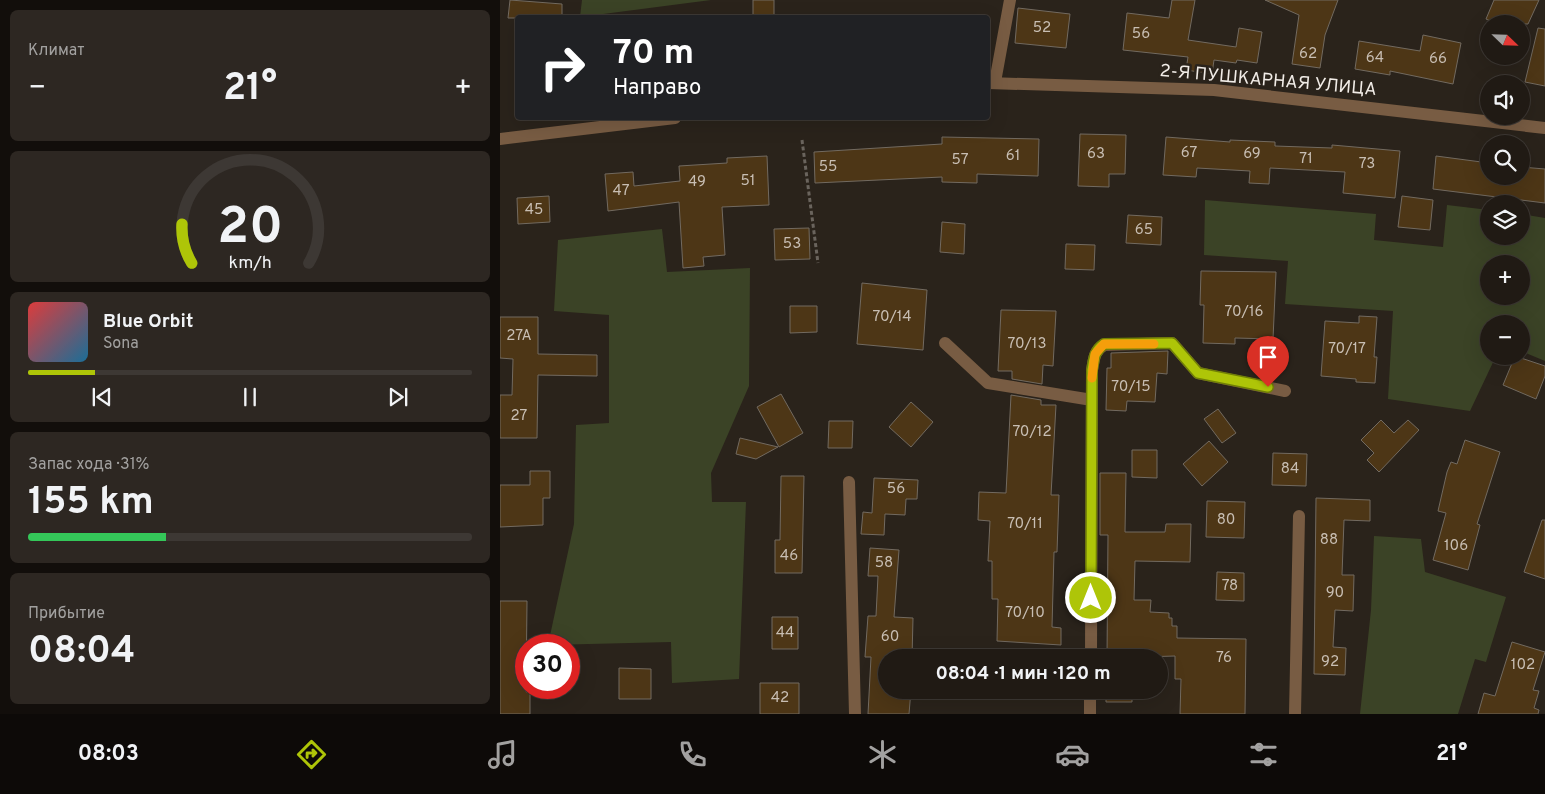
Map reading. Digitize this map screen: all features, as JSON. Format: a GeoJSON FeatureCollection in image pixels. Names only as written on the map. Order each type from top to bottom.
{"type":"FeatureCollection","features":[{"type":"Feature","properties":{"kind":"street"},"geometry":{"type":"LineString","coordinates":[[991,82],[1010,0]]}},
{"type":"Feature","properties":{"kind":"street","name":"2-Я ПУШКАРНАЯ УЛИЦА"},"geometry":{"type":"LineString","coordinates":[[991,82],[1214,90],[1545,128]]}},
{"type":"Feature","properties":{"kind":"street"},"geometry":{"type":"LineString","coordinates":[[500,139],[658,120]]}},
{"type":"Feature","properties":{"kind":"street"},"geometry":{"type":"LineString","coordinates":[[945,343],[988,383],[1092,400]]}},
{"type":"Feature","properties":{"kind":"street"},"geometry":{"type":"LineString","coordinates":[[1090,649],[1092,400],[1095,354],[1104,344],[1172,343],[1198,373],[1285,391]]}},
{"type":"Feature","properties":{"kind":"street"},"geometry":{"type":"LineString","coordinates":[[849,482],[855,714]]}},
{"type":"Feature","properties":{"kind":"street"},"geometry":{"type":"LineString","coordinates":[[1295,714],[1300,516]]}},
{"type":"Feature","properties":{"kind":"street"},"geometry":{"type":"LineString","coordinates":[[1090,699],[1090,714]]}},
{"type":"Feature","properties":{"kind":"path"},"geometry":{"type":"LineString","coordinates":[[802,140],[818,263]]}},
{"type":"Feature","properties":{"kind":"green space"},"geometry":{"type":"Polygon","coordinates":[[[582,0],[711,0],[595,15],[580,15],[582,0]]]}},
{"type":"Feature","properties":{"kind":"green space"},"geometry":{"type":"Polygon","coordinates":[[[1205,200],[1376,214],[1374,240],[1443,247],[1447,205],[1480,209],[1480,245],[1530,245],[1530,216],[1545,218],[1545,361],[1530,355],[1530,315],[1480,315],[1480,365],[1492,365],[1470,411],[1388,399],[1393,311],[1285,304],[1288,261],[1204,255],[1205,200]]]}},
{"type":"Feature","properties":{"kind":"green space"},"geometry":{"type":"Polygon","coordinates":[[[662,229],[667,272],[750,268],[749,386],[711,473],[712,502],[746,502],[739,679],[672,683],[671,642],[580,644],[580,634],[550,634],[574,524],[576,425],[609,423],[609,315],[554,311],[558,240],[662,229]]]}},
{"type":"Feature","properties":{"kind":"green space"},"geometry":{"type":"Polygon","coordinates":[[[1374,536],[1421,539],[1425,572],[1506,597],[1486,662],[1475,659],[1458,714],[1360,714],[1371,610],[1374,536]]]}},
{"type":"Feature","properties":{"kind":"building"},"geometry":{"type":"Polygon","coordinates":[[[510,0],[562,4],[562,15],[515,15],[515,18],[508,18],[510,0]]]}},
{"type":"Feature","properties":{"kind":"building"},"geometry":{"type":"Polygon","coordinates":[[[753,0],[774,0],[774,15],[753,15],[753,0]]]}},
{"type":"Feature","properties":{"kind":"building"},"geometry":{"type":"Polygon","coordinates":[[[1172,0],[1195,0],[1188,40],[1236,47],[1239,28],[1262,32],[1257,63],[1237,60],[1236,63],[1214,60],[1212,74],[1186,70],[1188,57],[1123,50],[1127,13],[1169,18],[1172,0]]]}},
{"type":"Feature","properties":{"kind":"building"},"geometry":{"type":"Polygon","coordinates":[[[1265,0],[1338,0],[1325,35],[1320,68],[1292,64],[1299,15],[1265,0]]]}},
{"type":"Feature","properties":{"kind":"building"},"geometry":{"type":"Polygon","coordinates":[[[1494,0],[1539,0],[1530,20],[1530,15],[1488,15],[1494,0]]]}},
{"type":"Feature","properties":{"kind":"building"},"geometry":{"type":"Polygon","coordinates":[[[1018,8],[1070,14],[1066,48],[1015,43],[1018,8]]]}},
{"type":"Feature","properties":{"kind":"building"},"geometry":{"type":"Polygon","coordinates":[[[1538,28],[1545,29],[1545,86],[1530,83],[1530,75],[1527,75],[1538,28]]]}},
{"type":"Feature","properties":{"kind":"building"},"geometry":{"type":"Polygon","coordinates":[[[1423,35],[1461,43],[1453,84],[1390,71],[1390,75],[1355,69],[1359,41],[1420,51],[1423,35]]]}},
{"type":"Feature","properties":{"kind":"building"},"geometry":{"type":"Polygon","coordinates":[[[1080,134],[1126,135],[1125,174],[1109,174],[1109,187],[1078,186],[1080,134]]]}},
{"type":"Feature","properties":{"kind":"building"},"geometry":{"type":"Polygon","coordinates":[[[942,137],[1039,139],[1038,176],[977,174],[977,183],[942,182],[942,177],[815,183],[814,152],[942,144],[942,137]]]}},
{"type":"Feature","properties":{"kind":"building"},"geometry":{"type":"Polygon","coordinates":[[[1166,137],[1230,142],[1230,140],[1275,142],[1275,146],[1332,148],[1332,145],[1400,151],[1395,198],[1343,193],[1345,172],[1270,168],[1269,184],[1249,183],[1250,171],[1197,168],[1196,177],[1163,175],[1166,137]]]}},
{"type":"Feature","properties":{"kind":"building"},"geometry":{"type":"Polygon","coordinates":[[[767,156],[769,205],[722,207],[725,255],[703,257],[704,266],[683,268],[679,202],[608,211],[605,174],[633,172],[634,186],[680,181],[679,166],[727,163],[727,158],[767,156]]]}},
{"type":"Feature","properties":{"kind":"building"},"geometry":{"type":"Polygon","coordinates":[[[1436,156],[1480,162],[1480,185],[1530,185],[1530,168],[1545,169],[1545,203],[1530,201],[1530,195],[1481,195],[1433,189],[1436,156]]]}},
{"type":"Feature","properties":{"kind":"building"},"geometry":{"type":"Polygon","coordinates":[[[549,196],[550,222],[518,224],[517,198],[549,196]]]}},
{"type":"Feature","properties":{"kind":"building"},"geometry":{"type":"Polygon","coordinates":[[[1402,196],[1433,200],[1430,230],[1398,227],[1402,196]]]}},
{"type":"Feature","properties":{"kind":"building"},"geometry":{"type":"Polygon","coordinates":[[[1128,215],[1162,217],[1161,245],[1126,243],[1128,215]]]}},
{"type":"Feature","properties":{"kind":"building"},"geometry":{"type":"Polygon","coordinates":[[[942,222],[965,224],[964,254],[940,252],[942,222]]]}},
{"type":"Feature","properties":{"kind":"building"},"geometry":{"type":"Polygon","coordinates":[[[809,228],[810,259],[775,260],[774,229],[809,228]]]}},
{"type":"Feature","properties":{"kind":"building"},"geometry":{"type":"Polygon","coordinates":[[[1066,244],[1095,245],[1094,270],[1065,269],[1066,244]]]}},
{"type":"Feature","properties":{"kind":"building"},"geometry":{"type":"Polygon","coordinates":[[[1201,271],[1276,272],[1273,339],[1235,338],[1235,344],[1203,343],[1204,305],[1200,305],[1201,271]]]}},
{"type":"Feature","properties":{"kind":"building"},"geometry":{"type":"Polygon","coordinates":[[[862,283],[927,290],[923,350],[857,344],[862,283]]]}},
{"type":"Feature","properties":{"kind":"building"},"geometry":{"type":"Polygon","coordinates":[[[790,306],[817,306],[817,332],[790,333],[790,306]]]}},
{"type":"Feature","properties":{"kind":"building"},"geometry":{"type":"Polygon","coordinates":[[[1001,310],[1056,311],[1053,366],[1043,365],[1042,384],[1012,379],[1012,371],[998,371],[1001,310]]]}},
{"type":"Feature","properties":{"kind":"building"},"geometry":{"type":"Polygon","coordinates":[[[1359,316],[1377,317],[1374,357],[1377,357],[1375,383],[1356,382],[1356,379],[1321,376],[1325,321],[1359,323],[1359,316]]]}},
{"type":"Feature","properties":{"kind":"building"},"geometry":{"type":"Polygon","coordinates":[[[500,317],[538,317],[538,354],[597,355],[597,376],[538,375],[537,438],[500,438],[500,395],[512,395],[513,359],[500,358],[500,317]]]}},
{"type":"Feature","properties":{"kind":"building"},"geometry":{"type":"Polygon","coordinates":[[[1168,351],[1167,374],[1157,373],[1155,402],[1127,401],[1126,411],[1106,410],[1107,368],[1111,368],[1111,353],[1168,351]]]}},
{"type":"Feature","properties":{"kind":"building"},"geometry":{"type":"Polygon","coordinates":[[[1530,361],[1545,366],[1545,376],[1536,399],[1503,385],[1511,365],[1530,365],[1530,361]]]}},
{"type":"Feature","properties":{"kind":"building"},"geometry":{"type":"Polygon","coordinates":[[[781,394],[803,433],[779,447],[757,407],[781,394]]]}},
{"type":"Feature","properties":{"kind":"building"},"geometry":{"type":"Polygon","coordinates":[[[1011,395],[1041,400],[1041,405],[1056,405],[1051,495],[1059,495],[1057,552],[1054,552],[1052,627],[1061,628],[1061,645],[997,641],[998,599],[992,599],[992,561],[988,561],[990,521],[978,520],[979,492],[1006,493],[1011,395]]]}},
{"type":"Feature","properties":{"kind":"building"},"geometry":{"type":"Polygon","coordinates":[[[911,402],[933,422],[911,447],[889,427],[911,402]]]}},
{"type":"Feature","properties":{"kind":"building"},"geometry":{"type":"Polygon","coordinates":[[[1218,409],[1236,433],[1222,443],[1204,419],[1218,409]]]}},
{"type":"Feature","properties":{"kind":"building"},"geometry":{"type":"Polygon","coordinates":[[[1381,420],[1394,433],[1408,420],[1419,430],[1379,472],[1367,460],[1374,453],[1361,440],[1381,420]]]}},
{"type":"Feature","properties":{"kind":"building"},"geometry":{"type":"Polygon","coordinates":[[[829,421],[853,421],[852,448],[828,448],[829,421]]]}},
{"type":"Feature","properties":{"kind":"building"},"geometry":{"type":"Polygon","coordinates":[[[740,438],[778,447],[756,459],[736,454],[740,438]]]}},
{"type":"Feature","properties":{"kind":"building"},"geometry":{"type":"Polygon","coordinates":[[[1465,440],[1500,452],[1477,524],[1480,525],[1468,570],[1433,560],[1446,513],[1438,511],[1447,472],[1451,462],[1457,464],[1465,440]]]}},
{"type":"Feature","properties":{"kind":"building"},"geometry":{"type":"Polygon","coordinates":[[[1209,441],[1228,462],[1202,486],[1183,464],[1209,441]]]}},
{"type":"Feature","properties":{"kind":"building"},"geometry":{"type":"Polygon","coordinates":[[[1132,450],[1157,450],[1157,478],[1132,477],[1132,450]]]}},
{"type":"Feature","properties":{"kind":"building"},"geometry":{"type":"Polygon","coordinates":[[[1273,453],[1307,454],[1306,486],[1272,485],[1273,453]]]}},
{"type":"Feature","properties":{"kind":"building"},"geometry":{"type":"Polygon","coordinates":[[[530,471],[550,471],[550,498],[543,498],[543,525],[500,527],[500,485],[530,485],[530,471]]]}},
{"type":"Feature","properties":{"kind":"building"},"geometry":{"type":"Polygon","coordinates":[[[1100,473],[1126,473],[1125,532],[1165,532],[1166,524],[1191,524],[1190,562],[1135,561],[1134,600],[1151,600],[1150,612],[1169,613],[1169,618],[1172,618],[1172,626],[1177,626],[1177,638],[1246,639],[1245,714],[1180,714],[1181,679],[1175,679],[1175,656],[1168,656],[1168,649],[1107,649],[1108,535],[1100,535],[1100,473]]]}},
{"type":"Feature","properties":{"kind":"building"},"geometry":{"type":"Polygon","coordinates":[[[781,476],[804,476],[802,573],[775,573],[775,540],[780,540],[781,476]]]}},
{"type":"Feature","properties":{"kind":"building"},"geometry":{"type":"Polygon","coordinates":[[[874,478],[918,480],[917,499],[906,499],[905,515],[885,514],[884,535],[861,534],[863,512],[872,513],[874,478]]]}},
{"type":"Feature","properties":{"kind":"building"},"geometry":{"type":"Polygon","coordinates":[[[1316,498],[1370,500],[1370,521],[1344,520],[1342,575],[1354,575],[1353,611],[1335,610],[1333,647],[1346,648],[1345,675],[1314,674],[1316,498]]]}},
{"type":"Feature","properties":{"kind":"building"},"geometry":{"type":"Polygon","coordinates":[[[1207,501],[1245,502],[1244,538],[1206,537],[1207,501]]]}},
{"type":"Feature","properties":{"kind":"building"},"geometry":{"type":"Polygon","coordinates":[[[1542,520],[1545,520],[1545,579],[1524,572],[1542,520]]]}},
{"type":"Feature","properties":{"kind":"building"},"geometry":{"type":"Polygon","coordinates":[[[870,548],[899,550],[894,617],[913,618],[912,649],[878,649],[878,699],[910,699],[909,714],[868,714],[871,657],[865,657],[868,616],[876,616],[878,576],[868,576],[870,548]]]}},
{"type":"Feature","properties":{"kind":"building"},"geometry":{"type":"Polygon","coordinates":[[[1217,572],[1244,573],[1244,601],[1216,600],[1217,572]]]}},
{"type":"Feature","properties":{"kind":"building"},"geometry":{"type":"Polygon","coordinates":[[[500,601],[527,601],[527,634],[515,634],[515,699],[530,699],[530,714],[500,714],[500,601]]]}},
{"type":"Feature","properties":{"kind":"building"},"geometry":{"type":"Polygon","coordinates":[[[772,617],[798,617],[798,649],[772,649],[772,617]]]}},
{"type":"Feature","properties":{"kind":"building"},"geometry":{"type":"Polygon","coordinates":[[[1512,642],[1545,652],[1533,690],[1539,691],[1534,708],[1539,710],[1538,714],[1478,714],[1484,693],[1495,696],[1512,642]]]}},
{"type":"Feature","properties":{"kind":"building"},"geometry":{"type":"Polygon","coordinates":[[[619,668],[651,669],[651,699],[619,699],[619,668]]]}},
{"type":"Feature","properties":{"kind":"building"},"geometry":{"type":"Polygon","coordinates":[[[760,683],[799,683],[799,714],[760,714],[760,683]]]}},
{"type":"Feature","properties":{"kind":"building"},"geometry":{"type":"Polygon","coordinates":[[[1106,699],[1132,699],[1132,702],[1106,702],[1106,699]]]}},
{"type":"Feature","properties":{"kind":"slow traffic"},"geometry":{"type":"LineString","coordinates":[[1092,378],[1095,354],[1098,348],[1104,344],[1154,344]]}},
{"type":"Feature","properties":{"kind":"route"},"geometry":{"type":"LineString","coordinates":[[1091,598],[1092,370],[1098,348],[1104,344],[1172,343],[1198,373],[1268,387]]}}]}
